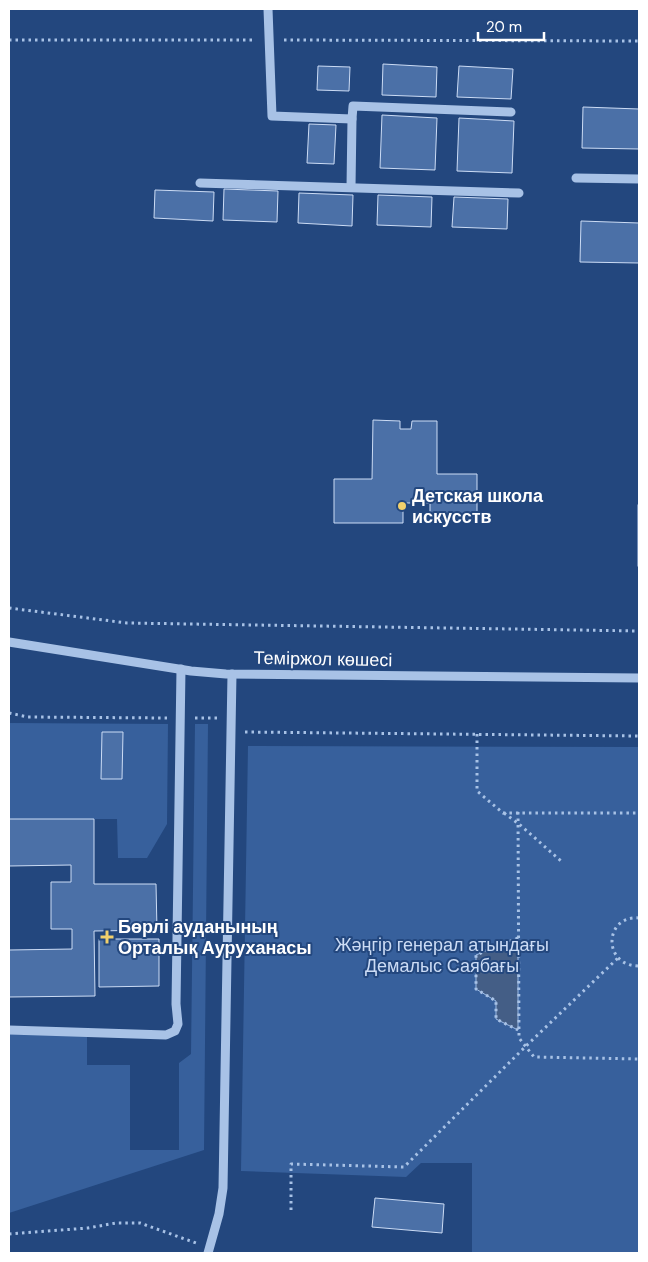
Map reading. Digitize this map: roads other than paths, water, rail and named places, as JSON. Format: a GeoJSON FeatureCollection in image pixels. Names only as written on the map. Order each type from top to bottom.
{"type":"FeatureCollection","features":[{"type":"Feature","properties":{"kind":"street"},"geometry":{"type":"LineString","coordinates":[[268,9],[272,116],[352,119]]}},
{"type":"Feature","properties":{"kind":"street"},"geometry":{"type":"LineString","coordinates":[[351,187],[353,106],[511,112]]}},
{"type":"Feature","properties":{"kind":"street"},"geometry":{"type":"LineString","coordinates":[[576,178],[639,179]]}},
{"type":"Feature","properties":{"kind":"street"},"geometry":{"type":"LineString","coordinates":[[200,183],[519,192]]}},
{"type":"Feature","properties":{"kind":"street","name":"Теміржол көшесі"},"geometry":{"type":"LineString","coordinates":[[9,642],[181,669],[232,674],[639,678]]}},
{"type":"Feature","properties":{"kind":"street"},"geometry":{"type":"LineString","coordinates":[[9,1030],[166,1035],[175,1031],[178,1024],[176,1004],[181,669]]}},
{"type":"Feature","properties":{"kind":"street"},"geometry":{"type":"LineString","coordinates":[[209,1251],[219,1214],[223,1188],[232,674]]}},
{"type":"Feature","properties":{"kind":"place","name":"Детская школа искусств"},"geometry":{"type":"Point","coordinates":[402,506]}},
{"type":"Feature","properties":{"kind":"place","name":"Бөрлі ауданының Орталық Ауруханасы"},"geometry":{"type":"Point","coordinates":[107,937]}},
{"type":"Feature","properties":{"kind":"park label","name":"Жәңгір генерал атындағы Демалыс Саябағы"},"geometry":{"type":"Point","coordinates":[442,955]}}]}
